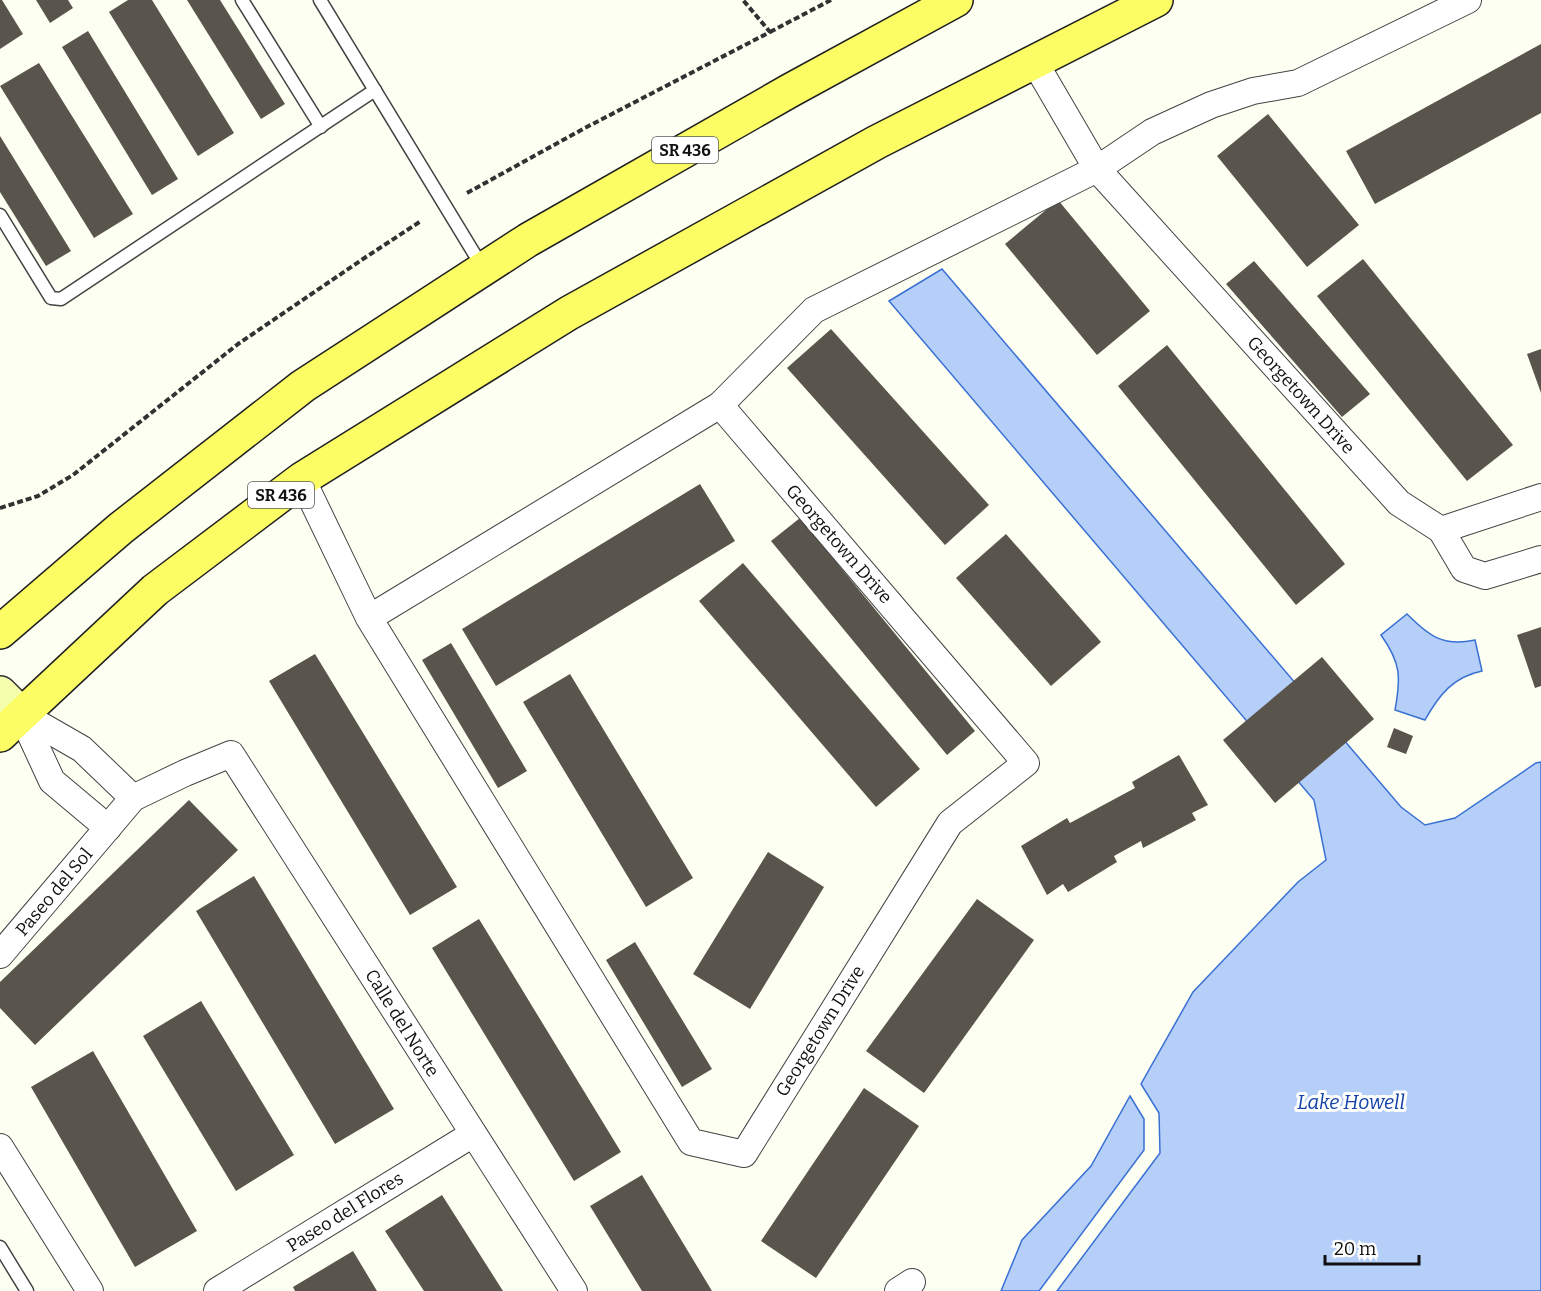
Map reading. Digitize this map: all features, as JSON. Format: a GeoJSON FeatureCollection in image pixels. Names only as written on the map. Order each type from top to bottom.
{"type":"FeatureCollection","features":[{"type":"Feature","properties":{"kind":"main road","name":"SR 436"},"geometry":{"type":"LineString","coordinates":[[0,632],[121,528],[303,386],[558,222],[956,0]]}},
{"type":"Feature","properties":{"kind":"main road","name":"SR 436"},"geometry":{"type":"LineString","coordinates":[[7,714],[155,590],[302,479],[569,313],[877,142],[1156,0]]}},
{"type":"Feature","properties":{"kind":"street"},"geometry":{"type":"LineString","coordinates":[[369,618],[720,405],[814,310],[1097,169],[1152,132],[1211,105],[1253,91],[1298,83],[1468,0]]}},
{"type":"Feature","properties":{"kind":"street","name":"Georgetown Drive"},"geometry":{"type":"LineString","coordinates":[[1034,61],[1097,169],[1399,503],[1441,530],[1464,569],[1485,576],[1541,559]]}},
{"type":"Feature","properties":{"kind":"street","name":"Georgetown Drive"},"geometry":{"type":"LineString","coordinates":[[302,479],[369,618],[691,1142],[744,1154],[950,823],[1026,763],[720,405]]}},
{"type":"Feature","properties":{"kind":"street"},"geometry":{"type":"LineString","coordinates":[[1441,530],[1541,497]]}},
{"type":"Feature","properties":{"kind":"street"},"geometry":{"type":"LineString","coordinates":[[7,714],[82,749],[133,798]]}},
{"type":"Feature","properties":{"kind":"street"},"geometry":{"type":"LineString","coordinates":[[7,714],[52,781],[108,828]]}},
{"type":"Feature","properties":{"kind":"street","name":"Paseo del Sol"},"geometry":{"type":"LineString","coordinates":[[0,955],[133,798],[184,773],[231,754]]}},
{"type":"Feature","properties":{"kind":"street","name":"Calle del Norte"},"geometry":{"type":"LineString","coordinates":[[231,754],[574,1291]]}},
{"type":"Feature","properties":{"kind":"street","name":"Paseo del Flores"},"geometry":{"type":"LineString","coordinates":[[217,1291],[473,1134]]}},
{"type":"Feature","properties":{"kind":"street"},"geometry":{"type":"LineString","coordinates":[[0,1147],[90,1291]]}},
{"type":"Feature","properties":{"kind":"lane"},"geometry":{"type":"LineString","coordinates":[[242,0],[321,127]]}},
{"type":"Feature","properties":{"kind":"lane"},"geometry":{"type":"LineString","coordinates":[[320,0],[483,269]]}},
{"type":"Feature","properties":{"kind":"lane"},"geometry":{"type":"LineString","coordinates":[[0,215],[51,298],[61,299],[375,90]]}},
{"type":"Feature","properties":{"kind":"lane"},"geometry":{"type":"LineString","coordinates":[[0,1247],[27,1291]]}},
{"type":"Feature","properties":{"kind":"path"},"geometry":{"type":"LineString","coordinates":[[743,0],[770,32]]}},
{"type":"Feature","properties":{"kind":"path"},"geometry":{"type":"LineString","coordinates":[[467,193],[583,129],[831,0]]}},
{"type":"Feature","properties":{"kind":"path"},"geometry":{"type":"LineString","coordinates":[[0,508],[38,496],[73,475],[238,344],[421,221]]}},
{"type":"Feature","properties":{"kind":"water","name":"Lake Howell"},"geometry":{"type":"Polygon","coordinates":[[[942,269],[1401,807],[1425,825],[1455,818],[1536,763],[1541,762],[1541,1291],[1057,1291],[1160,1153],[1159,1113],[1141,1084],[1193,992],[1298,882],[1326,860],[1314,800],[889,301],[942,269]]]}},
{"type":"Feature","properties":{"kind":"water"},"geometry":{"type":"Polygon","coordinates":[[[1407,614],[1437,638],[1454,642],[1475,640],[1482,671],[1463,678],[1448,688],[1425,720],[1395,710],[1398,671],[1388,645],[1381,635],[1407,614]]]}},
{"type":"Feature","properties":{"kind":"water"},"geometry":{"type":"Polygon","coordinates":[[[1130,1096],[1144,1119],[1144,1150],[1039,1291],[1001,1291],[1022,1240],[1091,1166],[1130,1096]]]}},
{"type":"Feature","properties":{"kind":"building"},"geometry":{"type":"Polygon","coordinates":[[[0,0],[23,34],[0,49],[0,0]]]}},
{"type":"Feature","properties":{"kind":"building"},"geometry":{"type":"Polygon","coordinates":[[[36,0],[68,0],[73,8],[50,23],[36,0]]]}},
{"type":"Feature","properties":{"kind":"building"},"geometry":{"type":"Polygon","coordinates":[[[128,0],[152,0],[234,133],[198,156],[109,12],[128,0]]]}},
{"type":"Feature","properties":{"kind":"building"},"geometry":{"type":"Polygon","coordinates":[[[187,0],[220,0],[285,104],[261,119],[187,0]]]}},
{"type":"Feature","properties":{"kind":"building"},"geometry":{"type":"Polygon","coordinates":[[[88,31],[178,179],[152,195],[62,47],[88,31]]]}},
{"type":"Feature","properties":{"kind":"building"},"geometry":{"type":"Polygon","coordinates":[[[1541,44],[1541,113],[1375,204],[1346,151],[1541,44]]]}},
{"type":"Feature","properties":{"kind":"building"},"geometry":{"type":"Polygon","coordinates":[[[39,63],[133,214],[94,238],[0,86],[39,63]]]}},
{"type":"Feature","properties":{"kind":"building"},"geometry":{"type":"Polygon","coordinates":[[[1268,114],[1359,225],[1307,267],[1217,156],[1268,114]]]}},
{"type":"Feature","properties":{"kind":"building"},"geometry":{"type":"Polygon","coordinates":[[[0,136],[71,251],[46,266],[0,192],[0,136]]]}},
{"type":"Feature","properties":{"kind":"building"},"geometry":{"type":"Polygon","coordinates":[[[1058,200],[1150,311],[1097,355],[1005,244],[1058,200]]]}},
{"type":"Feature","properties":{"kind":"building"},"geometry":{"type":"Polygon","coordinates":[[[1363,259],[1513,445],[1467,481],[1317,296],[1363,259]]]}},
{"type":"Feature","properties":{"kind":"building"},"geometry":{"type":"Polygon","coordinates":[[[1254,261],[1370,394],[1342,417],[1226,284],[1254,261]]]}},
{"type":"Feature","properties":{"kind":"building"},"geometry":{"type":"Polygon","coordinates":[[[831,329],[989,505],[945,545],[787,368],[831,329]]]}},
{"type":"Feature","properties":{"kind":"building"},"geometry":{"type":"Polygon","coordinates":[[[1167,345],[1345,564],[1296,605],[1118,386],[1167,345]]]}},
{"type":"Feature","properties":{"kind":"building"},"geometry":{"type":"Polygon","coordinates":[[[1541,349],[1541,393],[1527,354],[1541,349]]]}},
{"type":"Feature","properties":{"kind":"building"},"geometry":{"type":"Polygon","coordinates":[[[700,484],[735,541],[496,686],[462,629],[700,484]]]}},
{"type":"Feature","properties":{"kind":"building"},"geometry":{"type":"Polygon","coordinates":[[[800,518],[975,731],[947,755],[771,541],[800,518]]]}},
{"type":"Feature","properties":{"kind":"building"},"geometry":{"type":"Polygon","coordinates":[[[1006,534],[1101,642],[1051,686],[956,578],[1006,534]]]}},
{"type":"Feature","properties":{"kind":"building"},"geometry":{"type":"Polygon","coordinates":[[[743,563],[920,769],[876,807],[699,601],[743,563]]]}},
{"type":"Feature","properties":{"kind":"building"},"geometry":{"type":"Polygon","coordinates":[[[1541,627],[1541,686],[1535,688],[1517,635],[1541,627]]]}},
{"type":"Feature","properties":{"kind":"building"},"geometry":{"type":"Polygon","coordinates":[[[451,643],[527,771],[498,788],[422,660],[451,643]]]}},
{"type":"Feature","properties":{"kind":"building"},"geometry":{"type":"Polygon","coordinates":[[[315,654],[457,887],[410,915],[269,681],[315,654]]]}},
{"type":"Feature","properties":{"kind":"building"},"geometry":{"type":"Polygon","coordinates":[[[1322,657],[1374,719],[1275,803],[1223,740],[1322,657]]]}},
{"type":"Feature","properties":{"kind":"building"},"geometry":{"type":"Polygon","coordinates":[[[570,674],[693,878],[646,907],[523,702],[570,674]]]}},
{"type":"Feature","properties":{"kind":"building"},"geometry":{"type":"Polygon","coordinates":[[[1394,728],[1413,736],[1406,754],[1387,747],[1394,728]]]}},
{"type":"Feature","properties":{"kind":"building"},"geometry":{"type":"Polygon","coordinates":[[[1179,755],[1208,805],[1192,813],[1196,820],[1143,848],[1141,841],[1114,856],[1117,862],[1068,892],[1063,884],[1047,895],[1021,846],[1067,818],[1070,823],[1135,788],[1132,782],[1179,755]]]}},
{"type":"Feature","properties":{"kind":"building"},"geometry":{"type":"Polygon","coordinates":[[[189,800],[238,850],[35,1045],[0,1008],[0,982],[189,800]]]}},
{"type":"Feature","properties":{"kind":"building"},"geometry":{"type":"Polygon","coordinates":[[[768,852],[824,887],[750,1009],[693,974],[768,852]]]}},
{"type":"Feature","properties":{"kind":"building"},"geometry":{"type":"Polygon","coordinates":[[[254,876],[394,1109],[335,1144],[196,911],[254,876]]]}},
{"type":"Feature","properties":{"kind":"building"},"geometry":{"type":"Polygon","coordinates":[[[977,899],[1034,940],[924,1093],[866,1051],[977,899]]]}},
{"type":"Feature","properties":{"kind":"building"},"geometry":{"type":"Polygon","coordinates":[[[479,919],[621,1152],[574,1181],[432,948],[479,919]]]}},
{"type":"Feature","properties":{"kind":"building"},"geometry":{"type":"Polygon","coordinates":[[[635,942],[712,1069],[682,1087],[606,960],[635,942]]]}},
{"type":"Feature","properties":{"kind":"building"},"geometry":{"type":"Polygon","coordinates":[[[201,1001],[294,1155],[236,1191],[143,1036],[201,1001]]]}},
{"type":"Feature","properties":{"kind":"building"},"geometry":{"type":"Polygon","coordinates":[[[93,1051],[197,1231],[135,1267],[31,1087],[93,1051]]]}},
{"type":"Feature","properties":{"kind":"building"},"geometry":{"type":"Polygon","coordinates":[[[864,1088],[919,1126],[816,1278],[761,1241],[864,1088]]]}},
{"type":"Feature","properties":{"kind":"building"},"geometry":{"type":"Polygon","coordinates":[[[642,1175],[712,1291],[642,1291],[590,1206],[642,1175]]]}},
{"type":"Feature","properties":{"kind":"building"},"geometry":{"type":"Polygon","coordinates":[[[442,1195],[503,1291],[424,1291],[385,1231],[442,1195]]]}},
{"type":"Feature","properties":{"kind":"building"},"geometry":{"type":"Polygon","coordinates":[[[353,1251],[377,1291],[295,1291],[293,1287],[353,1251]]]}}]}
